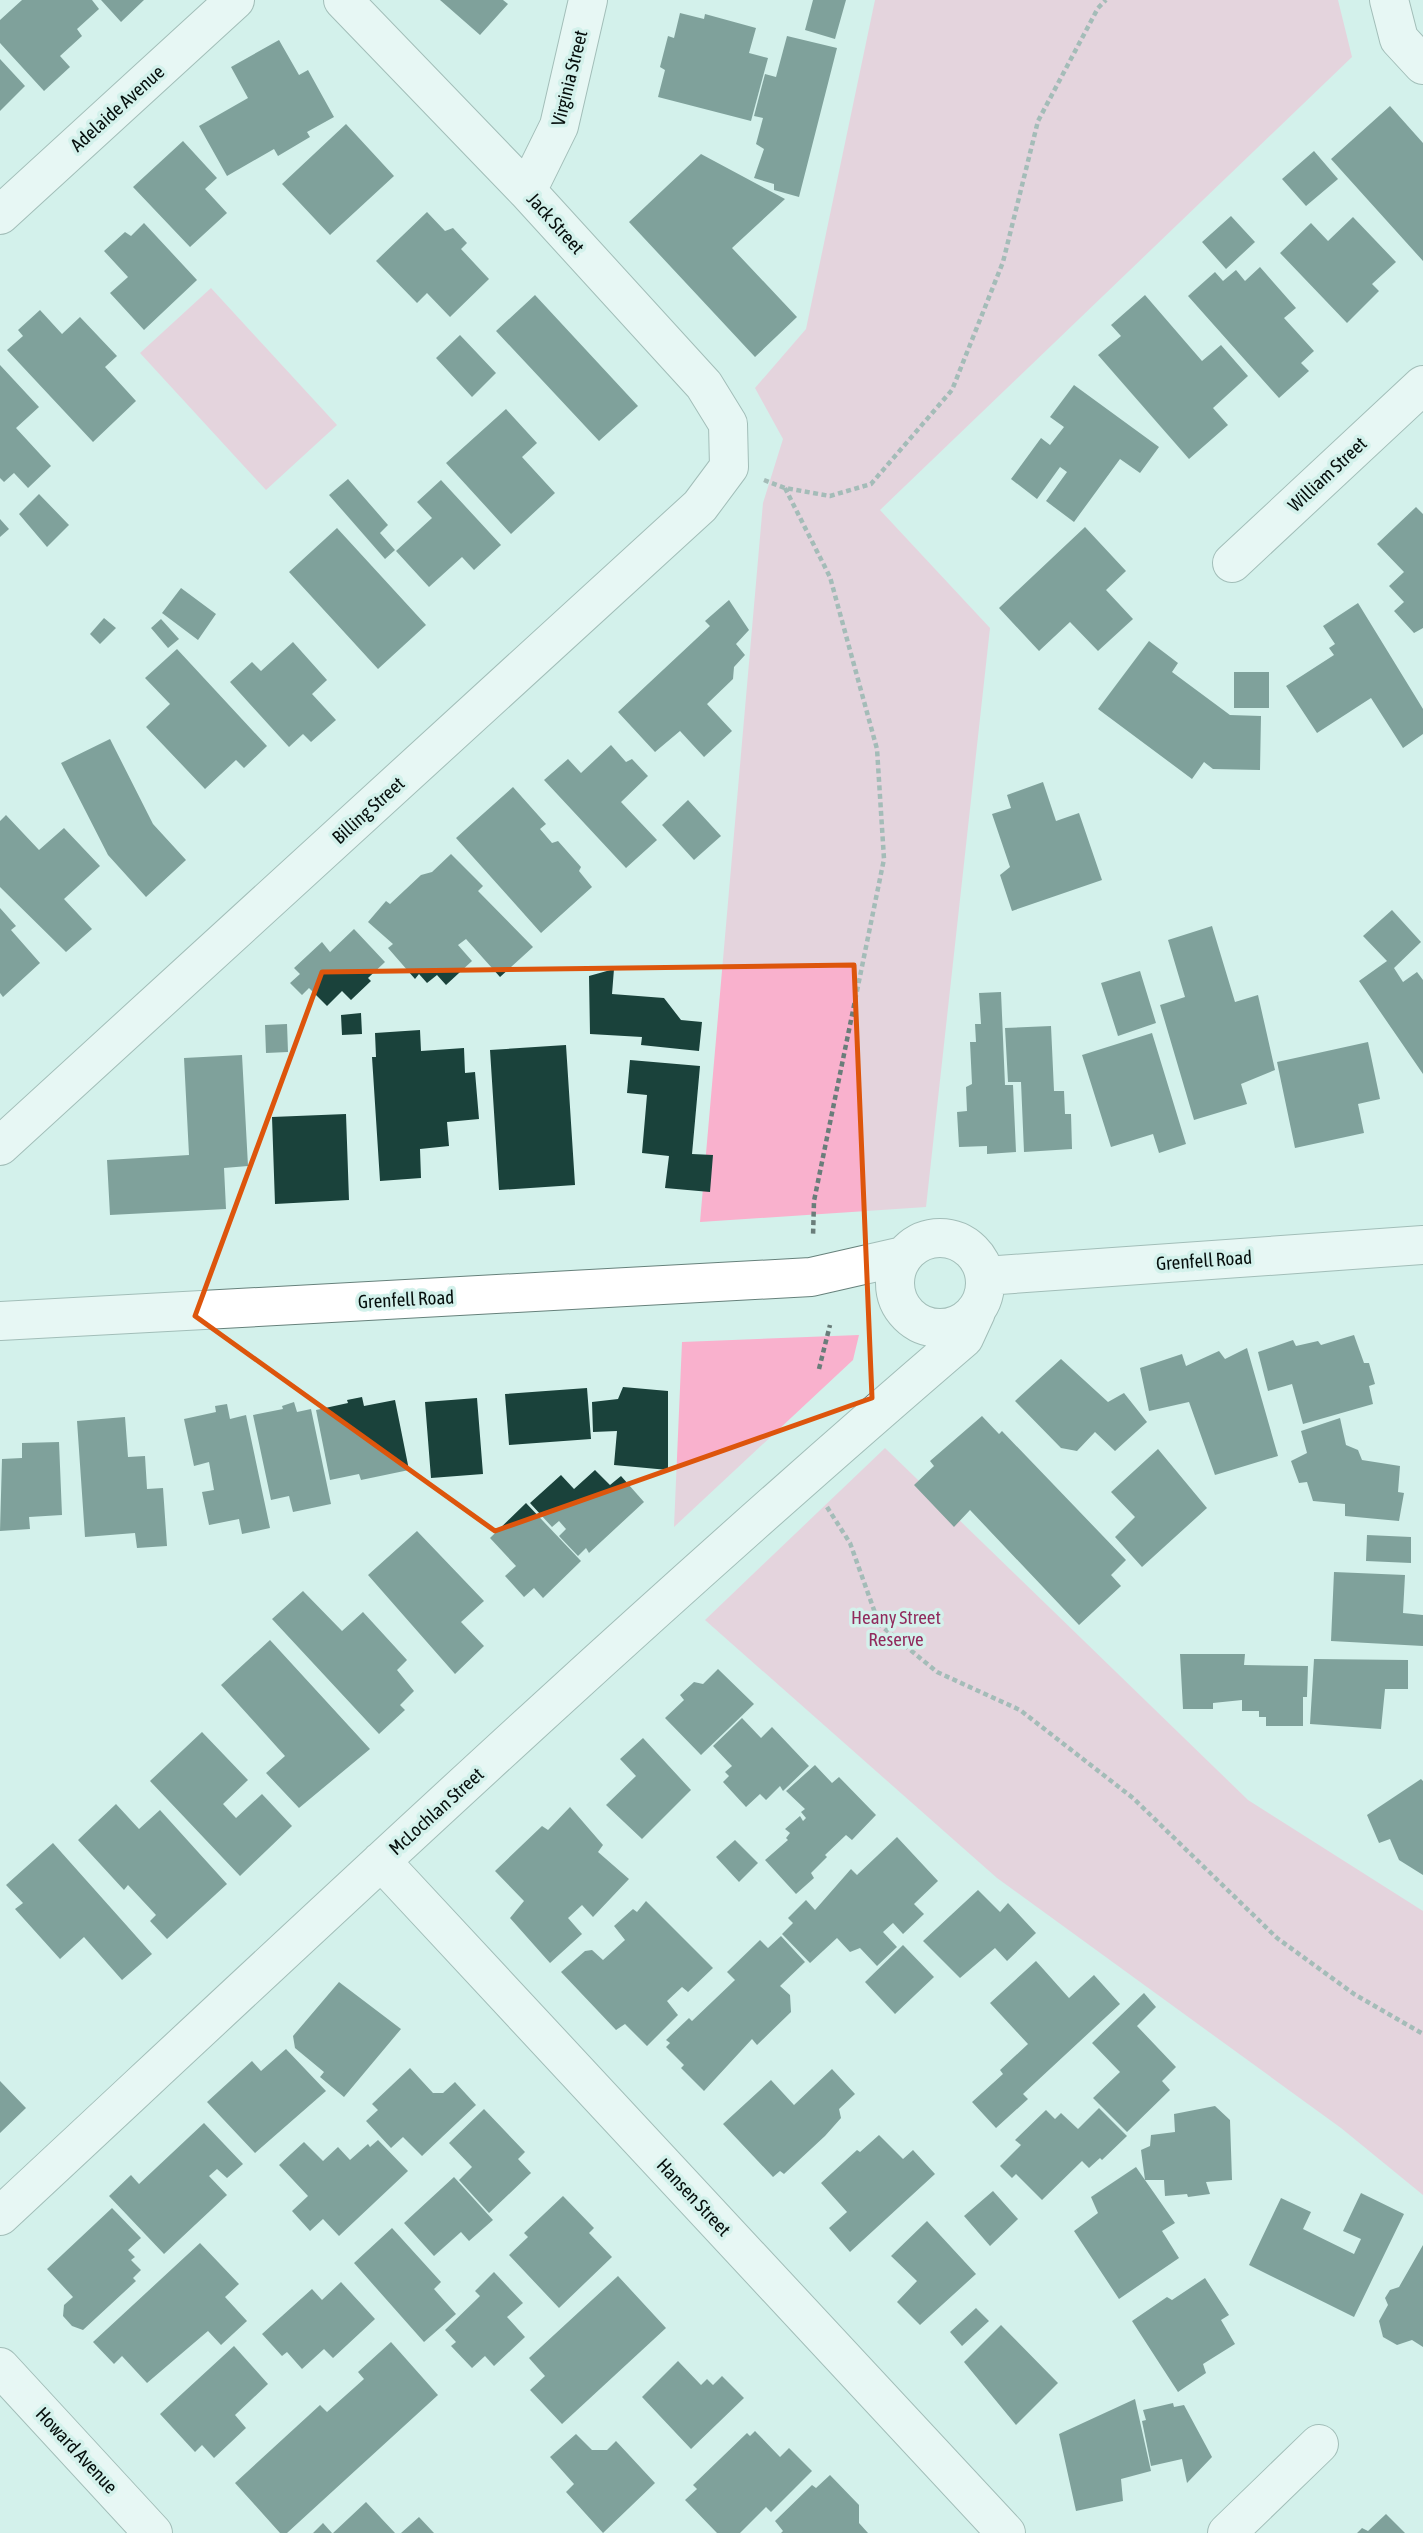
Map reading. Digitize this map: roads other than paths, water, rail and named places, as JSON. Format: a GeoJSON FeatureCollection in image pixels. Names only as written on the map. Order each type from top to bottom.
{"type":"FeatureCollection","features":[{"type":"Feature","properties":{"kind":"street","name":"Adelaide Avenue"},"geometry":{"type":"LineString","coordinates":[[0,215],[235,0]]}},
{"type":"Feature","properties":{"kind":"street","name":"Jack Street"},"geometry":{"type":"LineString","coordinates":[[343,0],[527,191],[704,385],[728,424],[729,467]]}},
{"type":"Feature","properties":{"kind":"street","name":"Virginia Street"},"geometry":{"type":"LineString","coordinates":[[527,191],[559,126],[588,0]]}},
{"type":"Feature","properties":{"kind":"street"},"geometry":{"type":"LineString","coordinates":[[1389,0],[1399,39],[1423,65]]}},
{"type":"Feature","properties":{"kind":"street","name":"William Street"},"geometry":{"type":"LineString","coordinates":[[1232,563],[1423,385]]}},
{"type":"Feature","properties":{"kind":"street","name":"Billing Street"},"geometry":{"type":"LineString","coordinates":[[0,1146],[700,506],[729,467]]}},
{"type":"Feature","properties":{"kind":"street"},"geometry":{"type":"LineString","coordinates":[[928,1239],[958,1241],[981,1261],[985,1276],[982,1301],[976,1312],[950,1328],[920,1325],[902,1288],[928,1239]]}},
{"type":"Feature","properties":{"kind":"street","name":"Grenfell Road"},"geometry":{"type":"LineString","coordinates":[[985,1276],[1423,1245]]}},
{"type":"Feature","properties":{"kind":"street","name":"Grenfell Road"},"geometry":{"type":"LineString","coordinates":[[0,1321],[811,1277],[902,1288]]}},
{"type":"Feature","properties":{"kind":"street","name":"McLochlan Street"},"geometry":{"type":"LineString","coordinates":[[878,1412],[905,1355],[902,1288]]}},
{"type":"Feature","properties":{"kind":"street","name":"McLochlan Street"},"geometry":{"type":"LineString","coordinates":[[0,2216],[382,1861],[803,1478],[964,1338],[976,1312]]}},
{"type":"Feature","properties":{"kind":"street","name":"Hansen Street"},"geometry":{"type":"LineString","coordinates":[[382,1861],[1006,2533]]}},
{"type":"Feature","properties":{"kind":"street","name":"Howard Avenue"},"geometry":{"type":"LineString","coordinates":[[0,2367],[153,2533]]}},
{"type":"Feature","properties":{"kind":"street"},"geometry":{"type":"LineString","coordinates":[[1227,2533],[1318,2444]]}},
{"type":"Feature","properties":{"kind":"park label","name":"Heany Street Reserve"},"geometry":{"type":"Point","coordinates":[896,1628]}}]}
